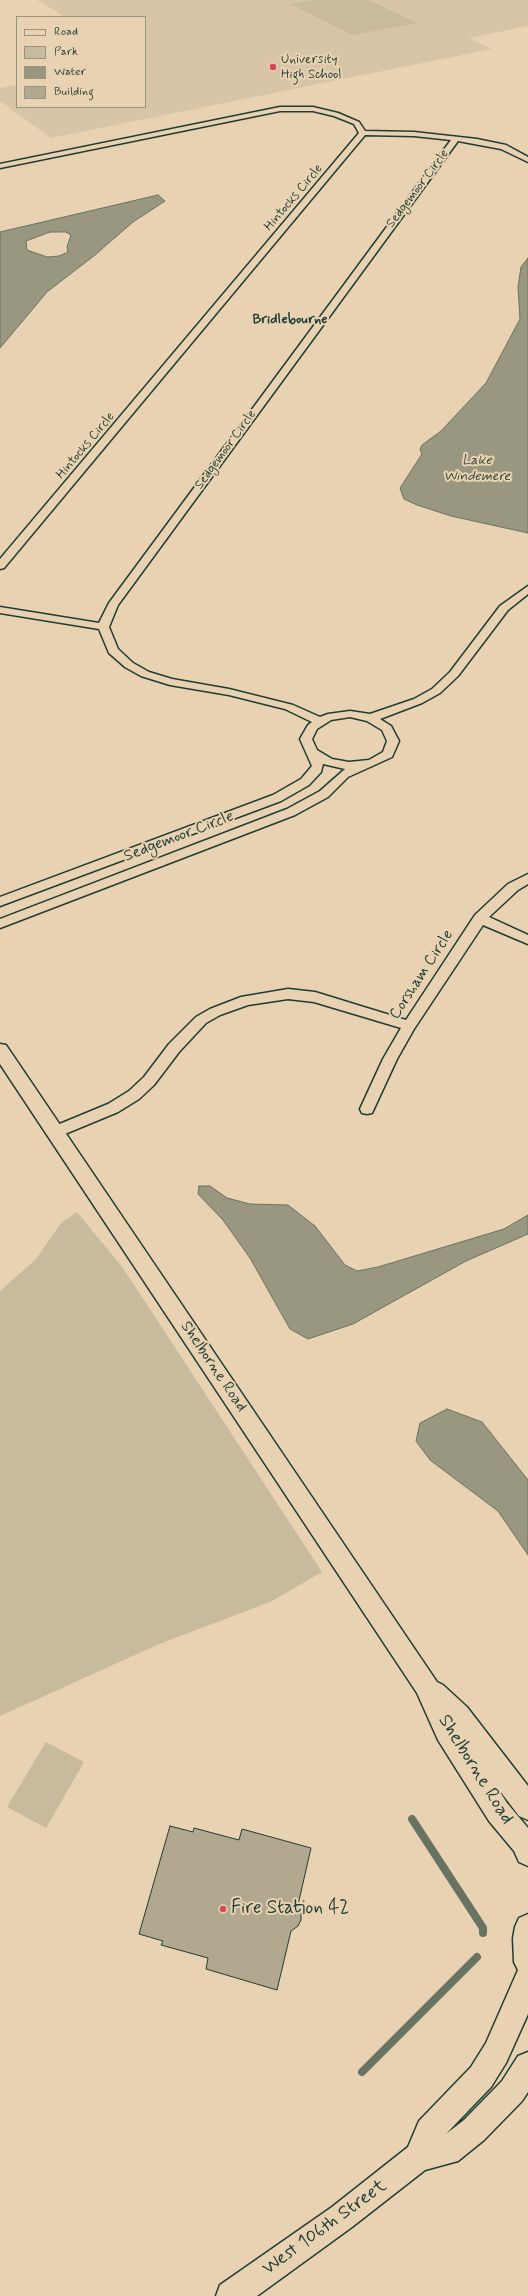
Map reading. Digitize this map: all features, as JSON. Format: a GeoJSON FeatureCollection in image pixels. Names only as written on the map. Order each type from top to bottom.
{"type":"FeatureCollection","features":[{"type":"Feature","properties":{"kind":"street"},"geometry":{"type":"LineString","coordinates":[[0,166],[276,109],[313,109],[336,114],[354,121],[363,132],[414,134],[456,139]]}},
{"type":"Feature","properties":{"kind":"street","name":"Hintocks Circle"},"geometry":{"type":"LineString","coordinates":[[0,566],[363,132]]}},
{"type":"Feature","properties":{"kind":"street","name":"Sedgemoor Circle"},"geometry":{"type":"LineString","coordinates":[[104,628],[113,605],[456,139],[491,144],[528,160]]}},
{"type":"Feature","properties":{"kind":"street"},"geometry":{"type":"LineString","coordinates":[[372,718],[418,702],[436,691],[454,674],[504,608],[528,589]]}},
{"type":"Feature","properties":{"kind":"street"},"geometry":{"type":"LineString","coordinates":[[0,610],[104,628],[110,646],[118,656],[145,674],[170,682],[229,692],[289,707],[319,721]]}},
{"type":"Feature","properties":{"kind":"street"},"geometry":{"type":"LineString","coordinates":[[338,715],[361,715],[372,718],[387,728],[392,734],[392,747],[381,759],[361,765],[350,766],[328,762],[312,752],[306,739],[312,726],[319,721],[338,715]]}},
{"type":"Feature","properties":{"kind":"street","name":"Sedgemoor Circle"},"geometry":{"type":"LineString","coordinates":[[0,902],[276,798],[305,782],[315,772],[318,766],[312,752]]}},
{"type":"Feature","properties":{"kind":"street","name":"Sedgemoor Circle"},"geometry":{"type":"LineString","coordinates":[[0,924],[291,812],[324,794],[344,774],[361,765]]}},
{"type":"Feature","properties":{"kind":"street","name":"Corsham Circle"},"geometry":{"type":"LineString","coordinates":[[368,1109],[387,1065],[409,1026],[480,918],[513,887],[528,878]]}},
{"type":"Feature","properties":{"kind":"street"},"geometry":{"type":"LineString","coordinates":[[480,918],[528,940]]}},
{"type":"Feature","properties":{"kind":"street"},"geometry":{"type":"LineString","coordinates":[[55,1132],[113,1108],[134,1095],[150,1081],[174,1048],[201,1020],[215,1012],[246,1000],[276,995],[308,996],[333,1001],[409,1026]]}},
{"type":"Feature","properties":{"kind":"street","name":"Shelborne Road"},"geometry":{"type":"LineString","coordinates":[[0,1050],[426,1685],[447,1731],[498,1812],[522,1842],[528,1853]]}},
{"type":"Feature","properties":{"kind":"street","name":"Shelborne Road"},"geometry":{"type":"LineString","coordinates":[[426,1685],[458,1716],[528,1807]]}},
{"type":"Feature","properties":{"kind":"street"},"geometry":{"type":"LineString","coordinates":[[528,1927],[526,1938],[528,1962]]}},
{"type":"Feature","properties":{"kind":"street"},"geometry":{"type":"LineString","coordinates":[[418,2158],[429,2131],[481,2076],[496,2053],[511,2022],[528,1978]]}},
{"type":"Feature","properties":{"kind":"street","name":"West 106th Street"},"geometry":{"type":"LineString","coordinates":[[231,2296],[342,2217],[418,2158],[448,2151],[474,2130],[512,2091],[528,2066]]}},
{"type":"Feature","properties":{"kind":"shaded area","name":"University High School"},"geometry":{"type":"Polygon","coordinates":[[[37,0],[528,0],[528,26],[469,38],[492,49],[51,138],[0,101],[0,88],[16,85],[16,108],[146,108],[146,16],[63,16],[37,0]]]}},
{"type":"Feature","properties":{"kind":"green space"},"geometry":{"type":"Polygon","coordinates":[[[314,0],[369,0],[417,23],[352,35],[290,4],[314,0]]]}},
{"type":"Feature","properties":{"kind":"green space"},"geometry":{"type":"Polygon","coordinates":[[[77,1212],[123,1268],[322,1572],[272,1601],[157,1645],[0,1716],[0,1291],[36,1259],[61,1223],[77,1212]]]}},
{"type":"Feature","properties":{"kind":"green space"},"geometry":{"type":"Polygon","coordinates":[[[46,1742],[84,1762],[46,1828],[7,1807],[46,1742]]]}},
{"type":"Feature","properties":{"kind":"water"},"geometry":{"type":"Polygon","coordinates":[[[158,195],[165,201],[133,222],[95,255],[47,292],[0,348],[0,232],[158,195]],[[50,232],[26,241],[27,250],[47,257],[59,256],[68,252],[67,247],[71,235],[66,232],[50,232]]]}},
{"type":"Feature","properties":{"kind":"water","name":"Lake Windemere"},"geometry":{"type":"Polygon","coordinates":[[[528,258],[528,533],[451,516],[417,505],[404,499],[400,488],[422,454],[420,449],[422,445],[441,431],[486,383],[520,319],[518,287],[521,267],[528,258]]]}},
{"type":"Feature","properties":{"kind":"water"},"geometry":{"type":"Polygon","coordinates":[[[199,1186],[210,1186],[227,1198],[250,1204],[288,1205],[315,1226],[345,1265],[357,1271],[378,1267],[504,1229],[528,1215],[528,1234],[466,1261],[353,1324],[308,1339],[290,1329],[250,1258],[223,1220],[198,1194],[199,1186]]]}},
{"type":"Feature","properties":{"kind":"water"},"geometry":{"type":"Polygon","coordinates":[[[447,1409],[482,1422],[528,1480],[528,1555],[498,1511],[430,1460],[416,1441],[420,1423],[447,1409]]]}},
{"type":"Feature","properties":{"kind":"building","name":"Fire Station 42"},"geometry":{"type":"Polygon","coordinates":[[[170,1826],[193,1832],[194,1828],[239,1840],[242,1829],[311,1848],[298,1905],[301,1912],[301,1920],[298,1926],[291,1931],[277,1990],[206,1969],[208,1958],[161,1945],[163,1941],[139,1934],[170,1826]]]}},
{"type":"Feature","properties":{"kind":"waterway"},"geometry":{"type":"LineString","coordinates":[[412,1819],[483,1928],[483,1933]]}},
{"type":"Feature","properties":{"kind":"waterway"},"geometry":{"type":"LineString","coordinates":[[362,2072],[477,1957]]}},
{"type":"Feature","properties":{"kind":"place","name":"University High School"},"geometry":{"type":"Point","coordinates":[273,67]}},
{"type":"Feature","properties":{"kind":"place","name":"Fire Station 42"},"geometry":{"type":"Point","coordinates":[223,1909]}},
{"type":"Feature","properties":{"kind":"district","name":"Bridlebourne"},"geometry":{"type":"Point","coordinates":[290,320]}}]}
